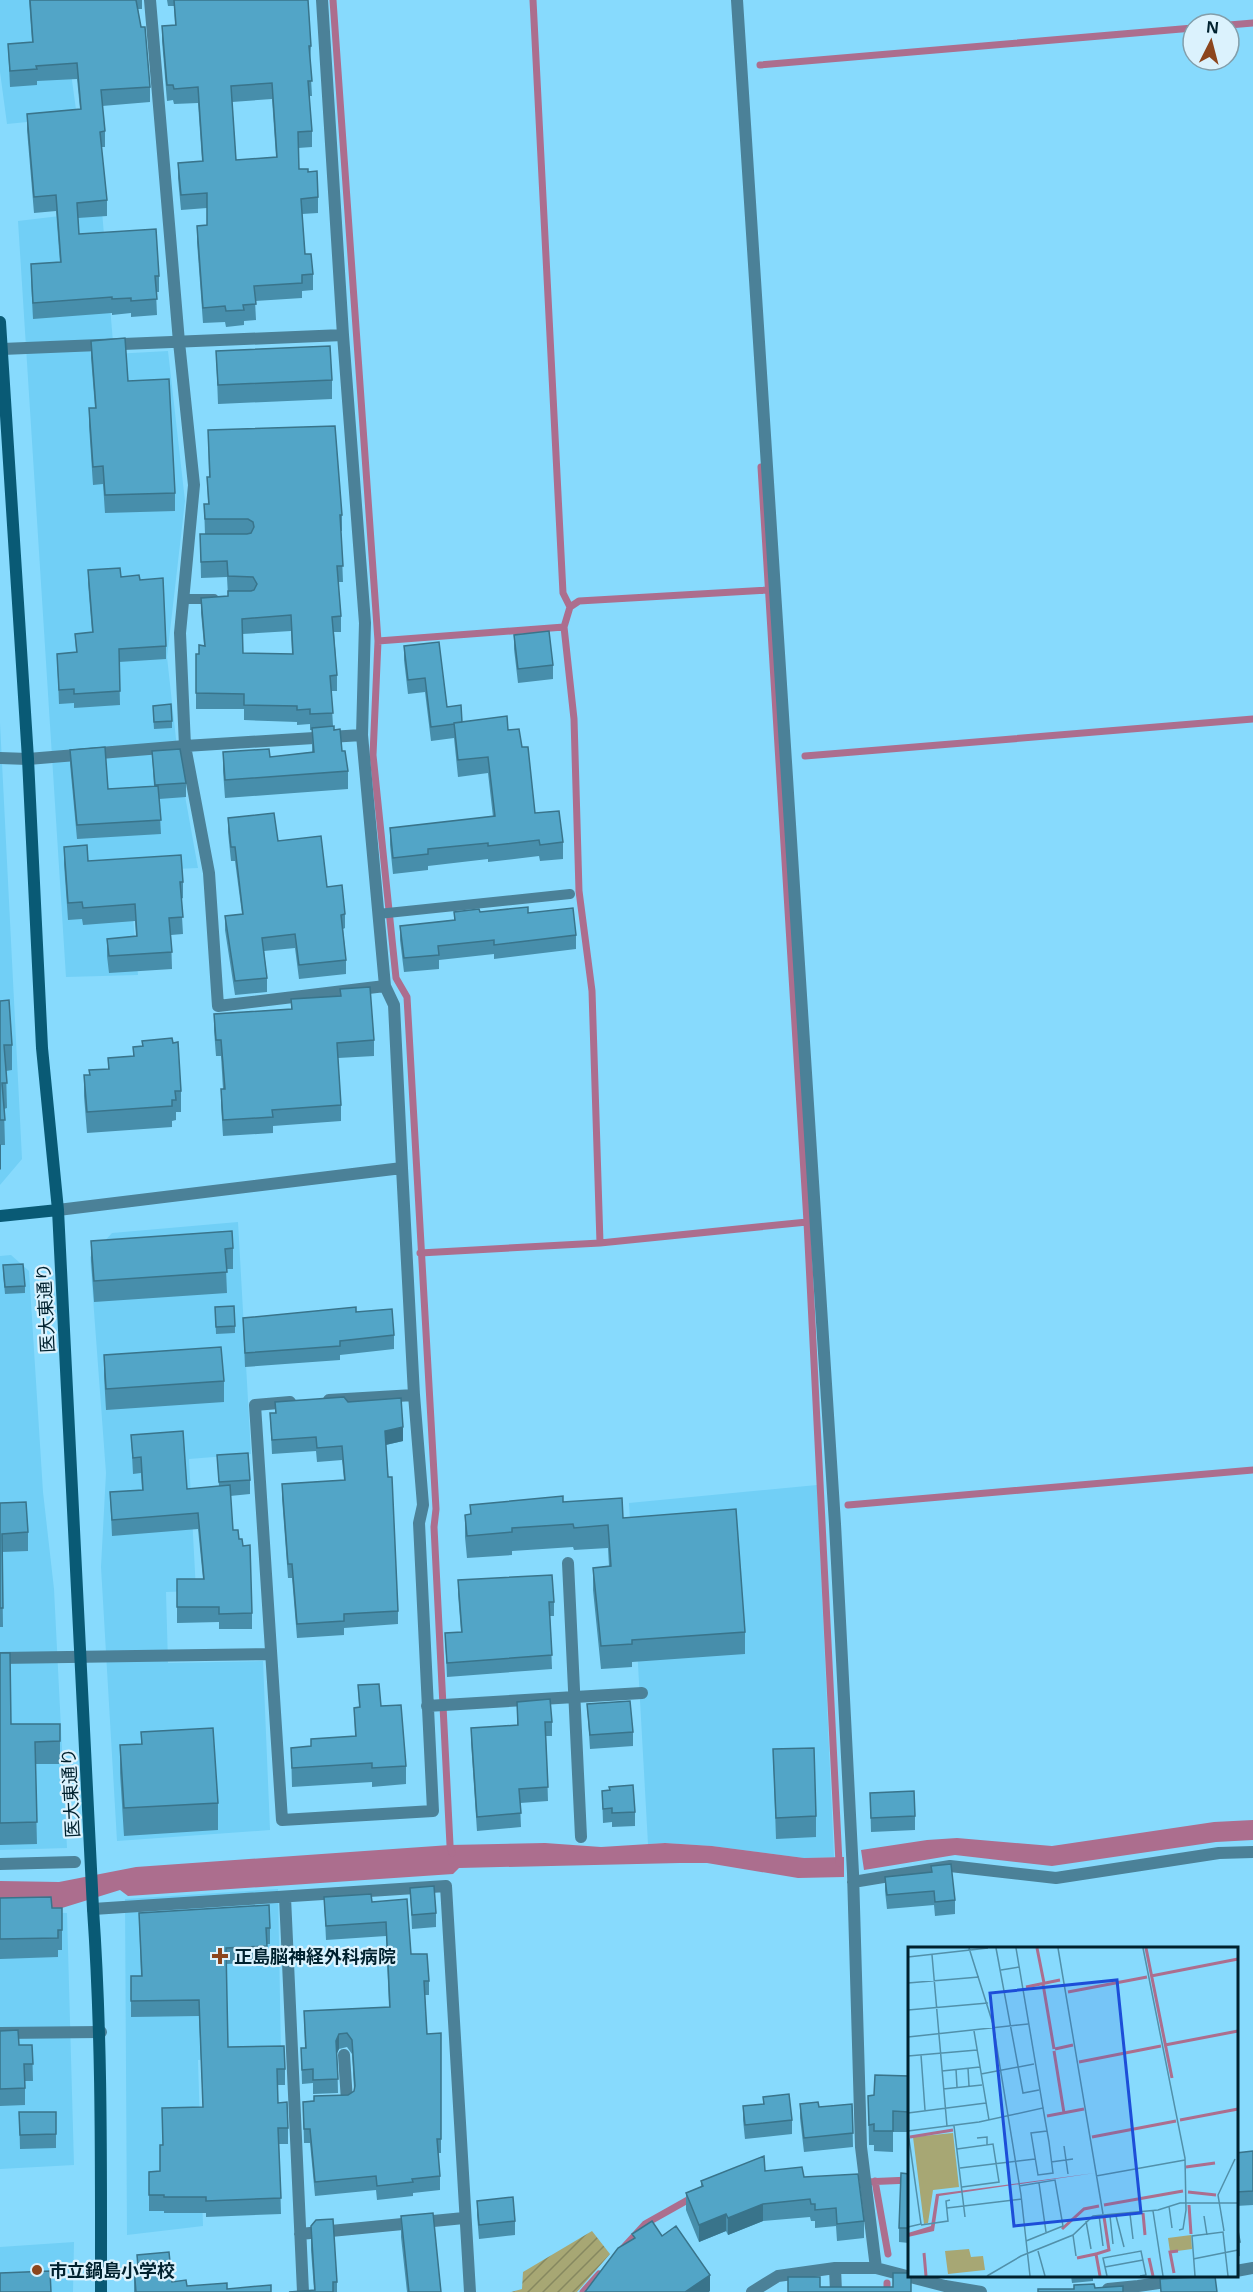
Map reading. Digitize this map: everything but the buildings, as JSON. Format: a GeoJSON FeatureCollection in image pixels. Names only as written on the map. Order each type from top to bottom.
{"type":"FeatureCollection","features":[{"type":"Feature","properties":{"kind":"street"},"geometry":{"type":"LineString","coordinates":[[150,0],[179,342],[194,485],[195,542],[183,599],[180,633],[185,746],[209,873],[218,1006],[385,986]]}},
{"type":"Feature","properties":{"kind":"street"},"geometry":{"type":"LineString","coordinates":[[322,0],[343,334],[365,623],[362,735],[381,914],[385,986],[394,1005],[414,1395],[423,1505],[418,1523],[430,1706],[433,1811],[282,1820],[255,1405],[414,1395]]}},
{"type":"Feature","properties":{"kind":"street"},"geometry":{"type":"LineString","coordinates":[[737,0],[819,1266],[852,1855],[861,2148],[876,2268]]}},
{"type":"Feature","properties":{"kind":"street","name":"医大東通り"},"geometry":{"type":"LineString","coordinates":[[0,322],[28,759],[42,1048],[58,1210],[101,2032],[101,2292]]}},
{"type":"Feature","properties":{"kind":"street"},"geometry":{"type":"LineString","coordinates":[[1,349],[343,334]]}},
{"type":"Feature","properties":{"kind":"street"},"geometry":{"type":"LineString","coordinates":[[0,758],[28,759],[362,735]]}},
{"type":"Feature","properties":{"kind":"street"},"geometry":{"type":"LineString","coordinates":[[0,1216],[402,1168]]}},
{"type":"Feature","properties":{"kind":"street"},"geometry":{"type":"LineString","coordinates":[[568,1563],[581,1837]]}},
{"type":"Feature","properties":{"kind":"street"},"geometry":{"type":"LineString","coordinates":[[0,1658],[270,1654]]}},
{"type":"Feature","properties":{"kind":"street"},"geometry":{"type":"LineString","coordinates":[[430,1706],[642,1693]]}},
{"type":"Feature","properties":{"kind":"street"},"geometry":{"type":"LineString","coordinates":[[853,1877],[950,1866],[1056,1878],[1219,1853],[1253,1852]]}},
{"type":"Feature","properties":{"kind":"street"},"geometry":{"type":"LineString","coordinates":[[0,1864],[75,1862]]}},
{"type":"Feature","properties":{"kind":"street"},"geometry":{"type":"LineString","coordinates":[[93,1907],[446,1886],[470,2292]]}},
{"type":"Feature","properties":{"kind":"street"},"geometry":{"type":"LineString","coordinates":[[285,1897],[299,2103],[303,2292]]}},
{"type":"Feature","properties":{"kind":"street"},"geometry":{"type":"LineString","coordinates":[[0,2033],[101,2032]]}},
{"type":"Feature","properties":{"kind":"street"},"geometry":{"type":"LineString","coordinates":[[326,2102],[347,2101],[344,2055]]}},
{"type":"Feature","properties":{"kind":"street"},"geometry":{"type":"LineString","coordinates":[[300,2234],[464,2218]]}},
{"type":"Feature","properties":{"kind":"street"},"geometry":{"type":"LineString","coordinates":[[835,2268],[836,2292]]}},
{"type":"Feature","properties":{"kind":"street"},"geometry":{"type":"LineString","coordinates":[[752,2292],[778,2276],[835,2268],[876,2268],[945,2289],[981,2292]]}},
{"type":"Feature","properties":{"kind":"street"},"geometry":{"type":"LineString","coordinates":[[1238,2271],[1253,2268]]}},
{"type":"Feature","properties":{"kind":"street"},"geometry":{"type":"LineString","coordinates":[[1093,2290],[1138,2289],[1203,2277]]}},
{"type":"Feature","properties":{"kind":"lane"},"geometry":{"type":"LineString","coordinates":[[183,599],[228,599]]}},
{"type":"Feature","properties":{"kind":"lane"},"geometry":{"type":"LineString","coordinates":[[381,914],[570,894]]}},
{"type":"Feature","properties":{"kind":"shaded area"},"geometry":{"type":"Polygon","coordinates":[[[0,0],[61,0],[77,117],[7,124],[0,72],[0,0]]]}},
{"type":"Feature","properties":{"kind":"shaded area"},"geometry":{"type":"Polygon","coordinates":[[[102,211],[114,354],[168,351],[185,501],[167,657],[178,757],[198,868],[129,871],[138,975],[66,977],[18,221],[102,211]]]}},
{"type":"Feature","properties":{"kind":"shaded area"},"geometry":{"type":"Polygon","coordinates":[[[0,723],[22,1159],[0,1185],[0,723]]]}},
{"type":"Feature","properties":{"kind":"shaded area"},"geometry":{"type":"Polygon","coordinates":[[[238,1222],[251,1454],[189,1459],[196,1591],[166,1592],[168,1663],[263,1661],[270,1830],[117,1841],[101,1567],[106,1473],[90,1257],[112,1233],[238,1222]]]}},
{"type":"Feature","properties":{"kind":"shaded area"},"geometry":{"type":"Polygon","coordinates":[[[11,1255],[29,1271],[43,1492],[54,1589],[67,1848],[0,1850],[0,1256],[11,1255]]]}},
{"type":"Feature","properties":{"kind":"shaded area"},"geometry":{"type":"Polygon","coordinates":[[[817,1485],[834,1857],[804,1858],[712,1846],[648,1844],[629,1503],[817,1485]]]}},
{"type":"Feature","properties":{"kind":"shaded area"},"geometry":{"type":"Polygon","coordinates":[[[1253,1820],[1253,1840],[1216,1842],[1052,1866],[955,1855],[864,1870],[861,1850],[957,1838],[1052,1846],[1214,1822],[1253,1820]]]}},
{"type":"Feature","properties":{"kind":"shaded area"},"geometry":{"type":"Polygon","coordinates":[[[545,1843],[601,1847],[665,1843],[712,1846],[804,1858],[844,1857],[844,1877],[798,1878],[707,1863],[459,1868],[453,1874],[128,1896],[120,1890],[62,1908],[0,1906],[0,1881],[59,1882],[136,1867],[450,1845],[545,1843]]]}},
{"type":"Feature","properties":{"kind":"shaded area"},"geometry":{"type":"Polygon","coordinates":[[[278,1889],[281,2054],[198,2060],[203,2226],[127,2235],[125,1899],[278,1889]]]}},
{"type":"Feature","properties":{"kind":"shaded area"},"geometry":{"type":"Polygon","coordinates":[[[0,1911],[67,1913],[74,2165],[0,2169],[0,1911]]]}},
{"type":"Feature","properties":{"kind":"shaded area","name":"市立鍋島小学校"},"geometry":{"type":"Polygon","coordinates":[[[74,2242],[73,2292],[0,2292],[0,2247],[74,2242]]]}},
{"type":"Feature","properties":{"kind":"green space"},"geometry":{"type":"Polygon","coordinates":[[[592,2231],[610,2254],[577,2292],[511,2292],[522,2289],[523,2272],[592,2231]]]}},
{"type":"Feature","properties":{"kind":"waterway"},"geometry":{"type":"LineString","coordinates":[[333,0],[378,641],[373,755],[396,978],[407,997],[436,1509],[434,1527],[452,1853]]}},
{"type":"Feature","properties":{"kind":"waterway"},"geometry":{"type":"LineString","coordinates":[[533,0],[563,593],[570,607]]}},
{"type":"Feature","properties":{"kind":"waterway"},"geometry":{"type":"LineString","coordinates":[[1241,24],[1253,23]]}},
{"type":"Feature","properties":{"kind":"waterway"},"geometry":{"type":"LineString","coordinates":[[760,65],[1181,29]]}},
{"type":"Feature","properties":{"kind":"waterway"},"geometry":{"type":"LineString","coordinates":[[761,467],[807,1222],[839,1863]]}},
{"type":"Feature","properties":{"kind":"waterway"},"geometry":{"type":"LineString","coordinates":[[378,641],[564,627],[570,607],[579,601],[768,590]]}},
{"type":"Feature","properties":{"kind":"waterway"},"geometry":{"type":"LineString","coordinates":[[564,627],[574,719],[579,891],[592,991],[600,1243]]}},
{"type":"Feature","properties":{"kind":"waterway"},"geometry":{"type":"LineString","coordinates":[[805,756],[1253,719]]}},
{"type":"Feature","properties":{"kind":"waterway"},"geometry":{"type":"LineString","coordinates":[[420,1253],[600,1243],[807,1222]]}},
{"type":"Feature","properties":{"kind":"waterway"},"geometry":{"type":"LineString","coordinates":[[848,1505],[1253,1470]]}},
{"type":"Feature","properties":{"kind":"waterway"},"geometry":{"type":"LineString","coordinates":[[864,2182],[908,2180]]}},
{"type":"Feature","properties":{"kind":"waterway"},"geometry":{"type":"LineString","coordinates":[[875,2181],[888,2254]]}},
{"type":"Feature","properties":{"kind":"waterway"},"geometry":{"type":"LineString","coordinates":[[623,2248],[645,2224],[693,2197]]}},
{"type":"Feature","properties":{"kind":"waterway"},"geometry":{"type":"LineString","coordinates":[[583,2292],[599,2274]]}},
{"type":"Feature","properties":{"kind":"waterway"},"geometry":{"type":"LineString","coordinates":[[887,2283],[887,2292]]}},
{"type":"Feature","properties":{"kind":"place","name":"正島脳神経外科病院"},"geometry":{"type":"Point","coordinates":[220,1956]}},
{"type":"Feature","properties":{"kind":"place","name":"市立鍋島小学校"},"geometry":{"type":"Point","coordinates":[37,2270]}}]}
